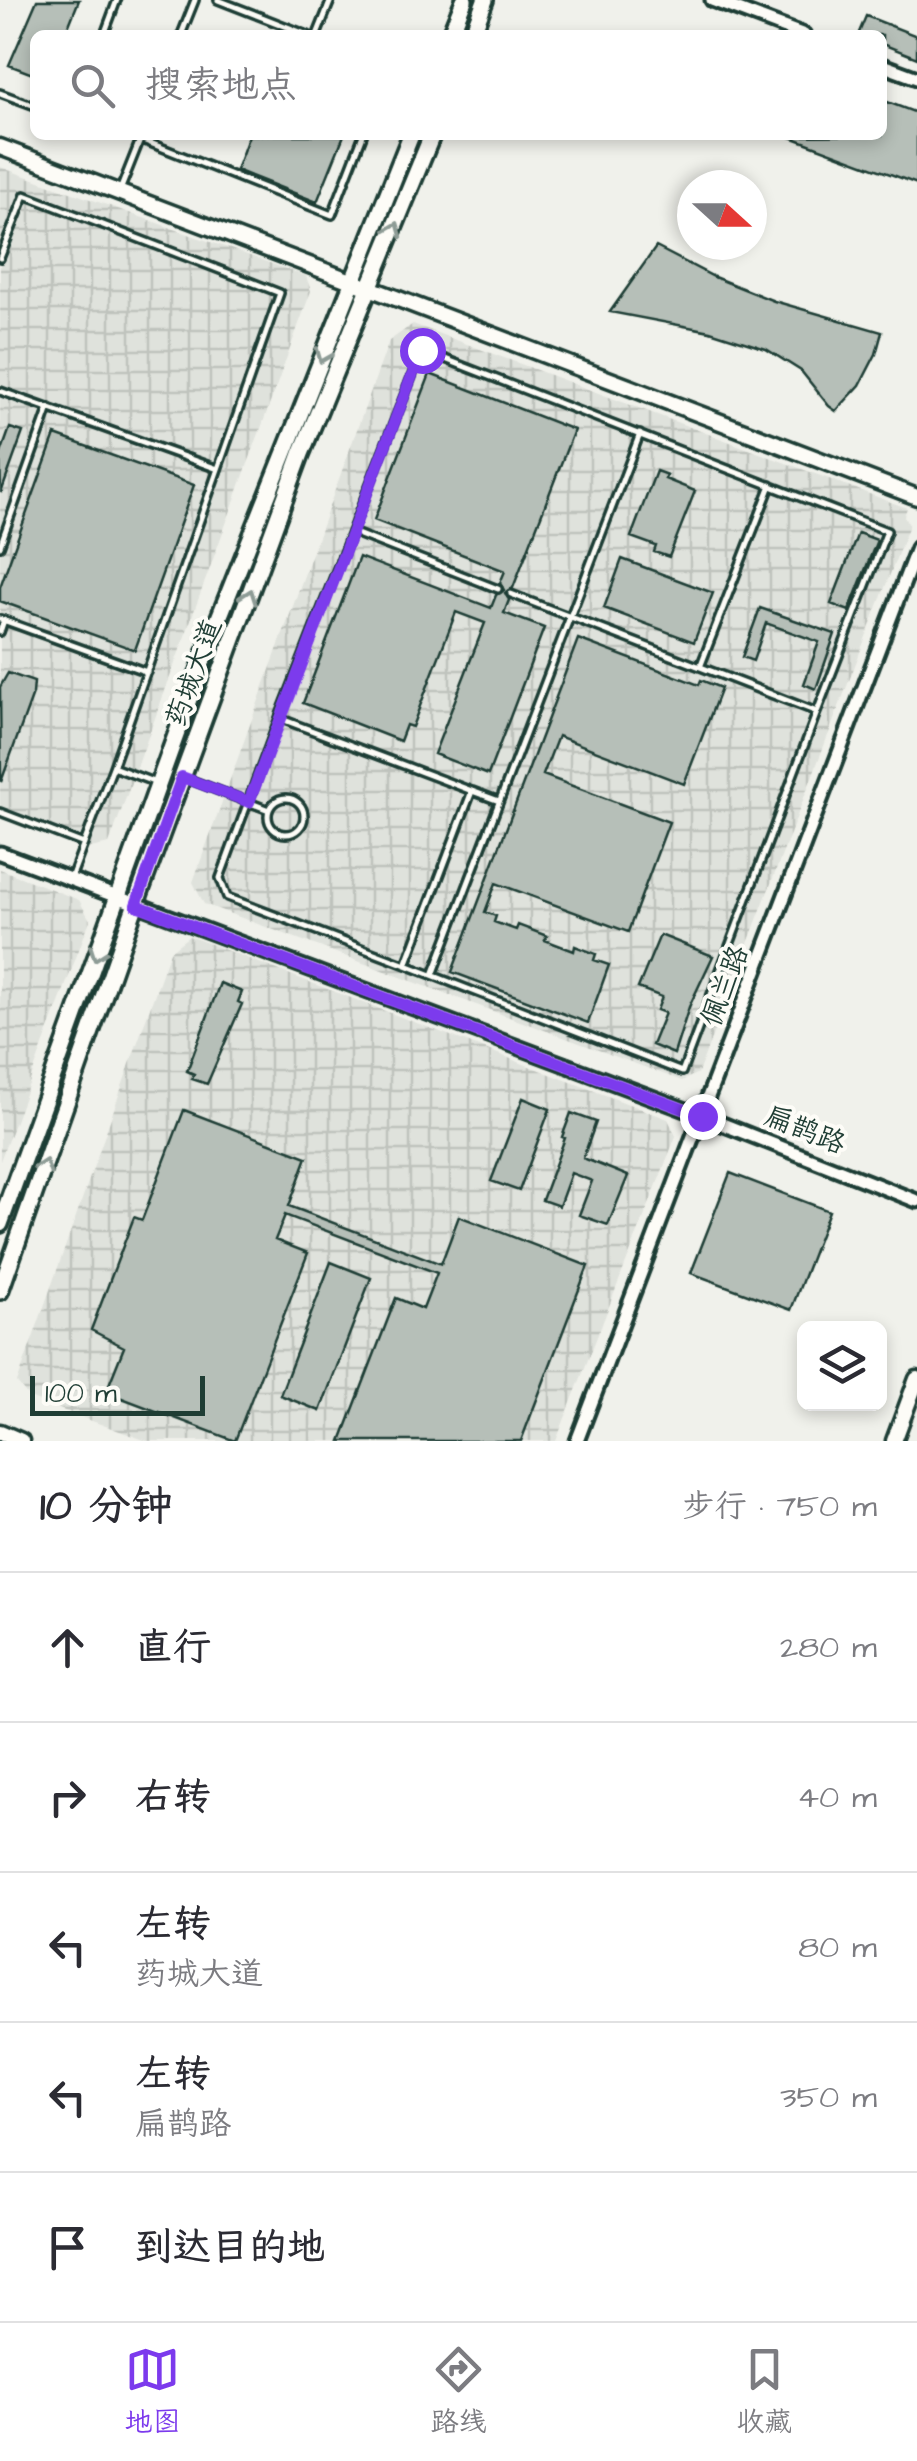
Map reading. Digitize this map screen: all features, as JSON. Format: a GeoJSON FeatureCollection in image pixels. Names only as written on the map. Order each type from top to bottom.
{"type":"FeatureCollection","features":[{"type":"Feature","properties":{"kind":"main road"},"geometry":{"type":"LineString","coordinates":[[452,30],[464,0]]}},
{"type":"Feature","properties":{"kind":"main road"},"geometry":{"type":"LineString","coordinates":[[474,30],[485,0]]}},
{"type":"Feature","properties":{"kind":"main road","name":"药城大道"},"geometry":{"type":"LineString","coordinates":[[0,1224],[211,638],[409,140]]}},
{"type":"Feature","properties":{"kind":"main road","name":"药城大道"},"geometry":{"type":"LineString","coordinates":[[0,1290],[301,454],[430,140]]}},
{"type":"Feature","properties":{"kind":"street"},"geometry":{"type":"LineString","coordinates":[[712,0],[791,30]]}},
{"type":"Feature","properties":{"kind":"street"},"geometry":{"type":"LineString","coordinates":[[887,67],[917,78]]}},
{"type":"Feature","properties":{"kind":"street"},"geometry":{"type":"LineString","coordinates":[[0,146],[917,497]]}},
{"type":"Feature","properties":{"kind":"street","name":"佩兰路"},"geometry":{"type":"LineString","coordinates":[[577,1441],[917,548]]}},
{"type":"Feature","properties":{"kind":"street","name":"扁鹊路"},"geometry":{"type":"LineString","coordinates":[[0,853],[702,1116],[917,1201]]}},
{"type":"Feature","properties":{"kind":"street"},"geometry":{"type":"LineString","coordinates":[[894,1441],[917,1379]]}},
{"type":"Feature","properties":{"kind":"street"},"geometry":{"type":"LineString","coordinates":[[0,1432],[22,1441]]}},
{"type":"Feature","properties":{"kind":"lane"},"geometry":{"type":"LineString","coordinates":[[106,30],[117,0]]}},
{"type":"Feature","properties":{"kind":"lane"},"geometry":{"type":"LineString","coordinates":[[183,30],[195,0]]}},
{"type":"Feature","properties":{"kind":"lane"},"geometry":{"type":"LineString","coordinates":[[218,0],[295,30]]}},
{"type":"Feature","properties":{"kind":"lane"},"geometry":{"type":"LineString","coordinates":[[319,30],[331,0]]}},
{"type":"Feature","properties":{"kind":"lane"},"geometry":{"type":"LineString","coordinates":[[0,93],[30,104]]}},
{"type":"Feature","properties":{"kind":"lane"},"geometry":{"type":"LineString","coordinates":[[120,192],[140,140]]}},
{"type":"Feature","properties":{"kind":"lane"},"geometry":{"type":"LineString","coordinates":[[148,140],[332,215],[361,140]]}},
{"type":"Feature","properties":{"kind":"lane"},"geometry":{"type":"LineString","coordinates":[[0,258],[25,194],[280,292],[114,767],[70,880]]}},
{"type":"Feature","properties":{"kind":"lane"},"geometry":{"type":"LineString","coordinates":[[422,350],[640,434],[888,530],[682,1072],[227,898],[220,878],[422,350]]}},
{"type":"Feature","properties":{"kind":"lane"},"geometry":{"type":"LineString","coordinates":[[0,391],[218,469]]}},
{"type":"Feature","properties":{"kind":"lane"},"geometry":{"type":"LineString","coordinates":[[0,546],[49,408]]}},
{"type":"Feature","properties":{"kind":"lane"},"geometry":{"type":"LineString","coordinates":[[432,976],[640,434]]}},
{"type":"Feature","properties":{"kind":"lane"},"geometry":{"type":"LineString","coordinates":[[700,667],[770,485]]}},
{"type":"Feature","properties":{"kind":"lane"},"geometry":{"type":"LineString","coordinates":[[352,532],[498,589]]}},
{"type":"Feature","properties":{"kind":"lane"},"geometry":{"type":"LineString","coordinates":[[511,594],[817,712]]}},
{"type":"Feature","properties":{"kind":"lane"},"geometry":{"type":"LineString","coordinates":[[0,632],[2,619],[147,672]]}},
{"type":"Feature","properties":{"kind":"lane"},"geometry":{"type":"LineString","coordinates":[[279,718],[499,801]]}},
{"type":"Feature","properties":{"kind":"lane"},"geometry":{"type":"LineString","coordinates":[[114,767],[158,784]]}},
{"type":"Feature","properties":{"kind":"lane"},"geometry":{"type":"LineString","coordinates":[[182,777],[269,810]]}},
{"type":"Feature","properties":{"kind":"lane"},"geometry":{"type":"LineString","coordinates":[[406,965],[472,791]]}},
{"type":"Feature","properties":{"kind":"lane"},"geometry":{"type":"LineString","coordinates":[[293,800],[304,812],[303,823],[291,834],[280,834],[269,821],[269,810],[276,801],[293,800]]}},
{"type":"Feature","properties":{"kind":"lane"},"geometry":{"type":"LineString","coordinates":[[0,812],[84,844]]}},
{"type":"Feature","properties":{"kind":"shaded area"},"geometry":{"type":"Polygon","coordinates":[[[0,167],[306,276],[311,291],[109,844],[86,849],[0,817],[0,167]]]}},
{"type":"Feature","properties":{"kind":"shaded area"},"geometry":{"type":"Polygon","coordinates":[[[413,324],[907,508],[904,516],[909,525],[698,1073],[682,1081],[204,904],[193,882],[389,341],[413,324]]]}},
{"type":"Feature","properties":{"kind":"shaded area"},"geometry":{"type":"Polygon","coordinates":[[[0,869],[79,900],[90,920],[0,1161],[0,869]]]}},
{"type":"Feature","properties":{"kind":"shaded area"},"geometry":{"type":"Polygon","coordinates":[[[189,936],[668,1119],[676,1136],[556,1441],[147,1441],[29,1398],[17,1383],[170,951],[189,936]]]}},
{"type":"Feature","properties":{"kind":"building"},"geometry":{"type":"Polygon","coordinates":[[[37,0],[79,0],[67,30],[30,30],[30,73],[9,65],[37,0]]]}},
{"type":"Feature","properties":{"kind":"building"},"geometry":{"type":"Polygon","coordinates":[[[866,16],[917,36],[917,58],[887,46],[887,30],[860,30],[866,16]]]}},
{"type":"Feature","properties":{"kind":"building"},"geometry":{"type":"Polygon","coordinates":[[[887,102],[917,113],[917,184],[799,140],[887,140],[887,102]]]}},
{"type":"Feature","properties":{"kind":"building"},"geometry":{"type":"Polygon","coordinates":[[[247,140],[342,140],[317,202],[236,170],[247,140]]]}},
{"type":"Feature","properties":{"kind":"building"},"geometry":{"type":"Polygon","coordinates":[[[656,247],[714,277],[774,301],[882,332],[860,385],[836,411],[801,371],[766,349],[710,331],[610,312],[656,247]]]}},
{"type":"Feature","properties":{"kind":"building"},"geometry":{"type":"Polygon","coordinates":[[[430,374],[574,430],[513,588],[505,593],[509,600],[504,613],[544,628],[488,775],[434,754],[485,623],[456,612],[412,727],[406,725],[400,741],[303,703],[359,557],[491,608],[496,595],[504,590],[500,583],[505,571],[374,520],[430,374]]]}},
{"type":"Feature","properties":{"kind":"building"},"geometry":{"type":"Polygon","coordinates":[[[10,428],[23,432],[1,493],[0,456],[10,428]]]}},
{"type":"Feature","properties":{"kind":"building"},"geometry":{"type":"Polygon","coordinates":[[[55,435],[194,485],[135,650],[0,601],[0,587],[55,435]]]}},
{"type":"Feature","properties":{"kind":"building"},"geometry":{"type":"Polygon","coordinates":[[[656,471],[667,475],[665,479],[695,491],[669,557],[654,552],[656,546],[631,537],[656,471]]]}},
{"type":"Feature","properties":{"kind":"building"},"geometry":{"type":"Polygon","coordinates":[[[858,533],[877,540],[849,611],[831,604],[858,533]]]}},
{"type":"Feature","properties":{"kind":"building"},"geometry":{"type":"Polygon","coordinates":[[[622,559],[713,593],[694,642],[604,608],[622,559]]]}},
{"type":"Feature","properties":{"kind":"building"},"geometry":{"type":"Polygon","coordinates":[[[760,608],[835,634],[816,689],[804,684],[819,642],[766,623],[753,661],[742,657],[760,608]]]}},
{"type":"Feature","properties":{"kind":"building"},"geometry":{"type":"Polygon","coordinates":[[[578,639],[699,685],[701,680],[721,688],[684,784],[558,736],[543,775],[669,822],[628,932],[496,883],[485,912],[496,916],[494,922],[516,930],[518,925],[574,951],[575,946],[596,954],[594,960],[609,965],[588,1023],[452,972],[578,639]]]}},
{"type":"Feature","properties":{"kind":"building"},"geometry":{"type":"Polygon","coordinates":[[[8,673],[34,682],[1,782],[0,687],[8,673]]]}},
{"type":"Feature","properties":{"kind":"building"},"geometry":{"type":"Polygon","coordinates":[[[660,935],[713,956],[689,1007],[674,1054],[652,1045],[665,1013],[657,1010],[662,997],[638,988],[660,935]]]}},
{"type":"Feature","properties":{"kind":"building"},"geometry":{"type":"Polygon","coordinates":[[[220,983],[242,992],[238,1002],[242,1004],[207,1084],[192,1079],[194,1074],[187,1071],[220,983]]]}},
{"type":"Feature","properties":{"kind":"building"},"geometry":{"type":"Polygon","coordinates":[[[523,1098],[550,1109],[519,1191],[491,1181],[523,1098]]]}},
{"type":"Feature","properties":{"kind":"building"},"geometry":{"type":"Polygon","coordinates":[[[184,1110],[307,1157],[289,1206],[441,1264],[459,1216],[588,1266],[521,1441],[341,1441],[396,1298],[423,1309],[437,1273],[285,1215],[275,1240],[308,1253],[235,1441],[106,1392],[124,1347],[91,1330],[134,1217],[142,1220],[184,1110]]]}},
{"type":"Feature","properties":{"kind":"building"},"geometry":{"type":"Polygon","coordinates":[[[571,1113],[596,1122],[583,1158],[628,1176],[608,1225],[579,1215],[592,1181],[571,1173],[559,1206],[542,1200],[571,1113]]]}},
{"type":"Feature","properties":{"kind":"building"},"geometry":{"type":"Polygon","coordinates":[[[730,1173],[829,1211],[791,1310],[691,1273],[730,1173]]]}},
{"type":"Feature","properties":{"kind":"building"},"geometry":{"type":"Polygon","coordinates":[[[331,1262],[371,1278],[320,1411],[280,1395],[331,1262]]]}},
{"type":"Feature","properties":{"kind":"route"},"geometry":{"type":"LineString","coordinates":[[422,350],[249,802],[182,777],[136,905],[702,1116]]}}]}
